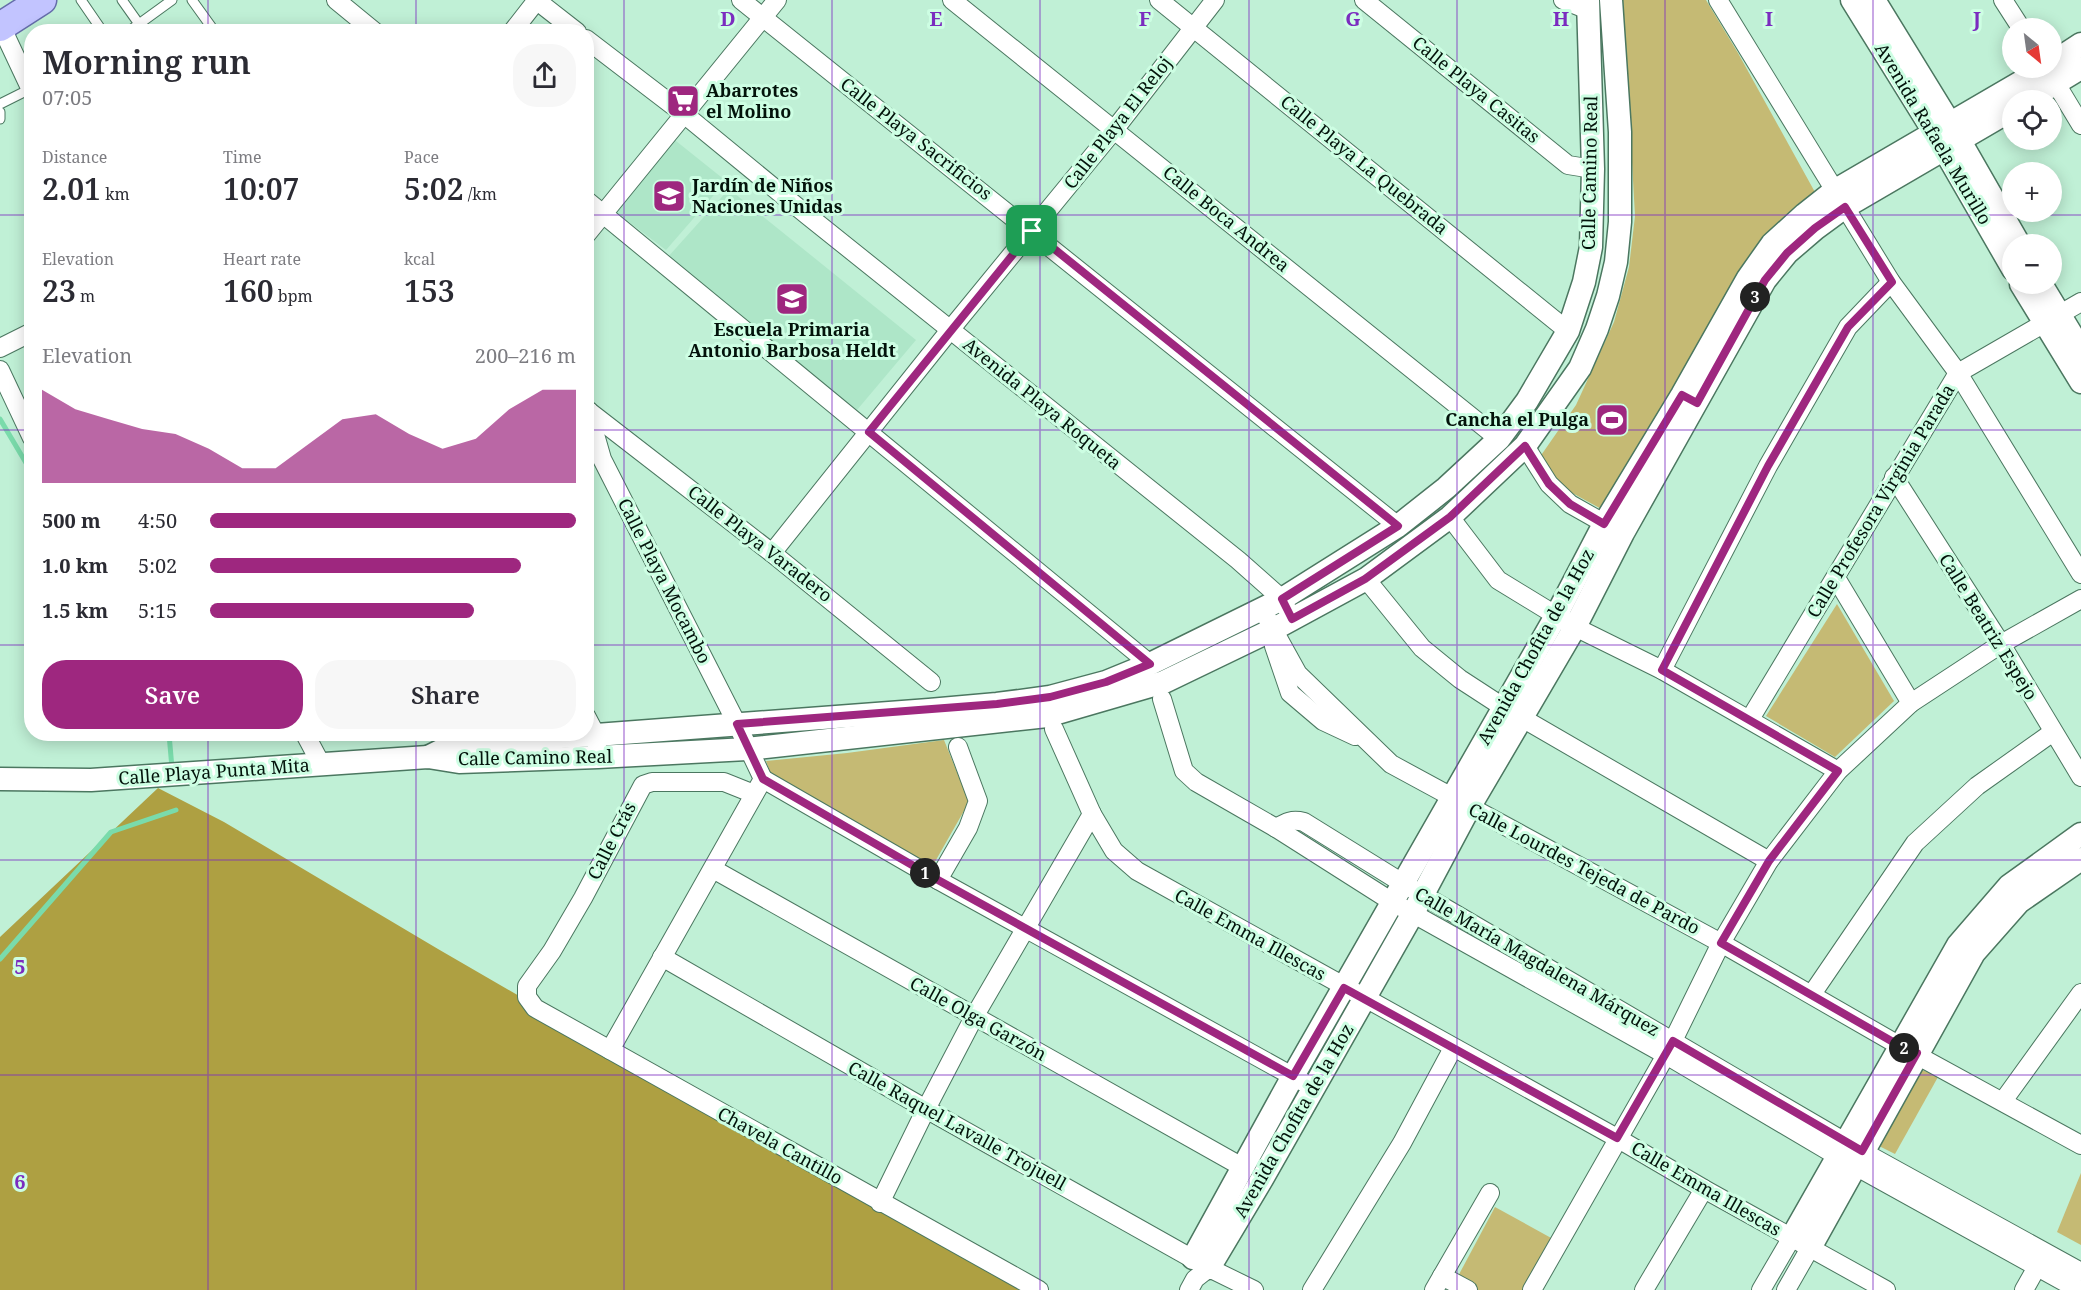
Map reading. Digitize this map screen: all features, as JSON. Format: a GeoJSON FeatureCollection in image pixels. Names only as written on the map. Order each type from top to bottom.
{"type":"FeatureCollection","features":[{"type":"Feature","properties":{"kind":"main road"},"geometry":{"type":"LineString","coordinates":[[1,26],[42,0]]}},
{"type":"Feature","properties":{"kind":"street"},"geometry":{"type":"LineString","coordinates":[[336,0],[365,24]]}},
{"type":"Feature","properties":{"kind":"street"},"geometry":{"type":"LineString","coordinates":[[518,24],[536,0],[567,24]]}},
{"type":"Feature","properties":{"kind":"street","name":"Calle Playa Sacrificios"},"geometry":{"type":"LineString","coordinates":[[741,0],[1398,526]]}},
{"type":"Feature","properties":{"kind":"street"},"geometry":{"type":"LineString","coordinates":[[594,225],[777,0]]}},
{"type":"Feature","properties":{"kind":"street","name":"Calle Boca Andrea"},"geometry":{"type":"LineString","coordinates":[[952,0],[1499,439]]}},
{"type":"Feature","properties":{"kind":"street","name":"Calle Playa La Quebrada"},"geometry":{"type":"LineString","coordinates":[[1159,0],[1568,331]]}},
{"type":"Feature","properties":{"kind":"street","name":"Calle Playa El Reloj"},"geometry":{"type":"LineString","coordinates":[[772,553],[1114,130],[1215,0]]}},
{"type":"Feature","properties":{"kind":"street","name":"Calle Playa Casitas"},"geometry":{"type":"LineString","coordinates":[[1364,0],[1568,165],[1593,169]]}},
{"type":"Feature","properties":{"kind":"street"},"geometry":{"type":"LineString","coordinates":[[1563,0],[1588,5]]}},
{"type":"Feature","properties":{"kind":"street","name":"Calle Camino Real"},"geometry":{"type":"LineString","coordinates":[[456,746],[598,757],[747,749],[1047,716],[1164,682],[1282,624],[1365,579],[1450,517],[1525,446],[1580,368],[1597,329],[1616,262],[1620,222],[1620,132],[1611,0]]}},
{"type":"Feature","properties":{"kind":"street"},"geometry":{"type":"LineString","coordinates":[[1718,0],[1892,282],[1958,373],[2081,574]]}},
{"type":"Feature","properties":{"kind":"street","name":"Avenida Rafaela Murillo"},"geometry":{"type":"LineString","coordinates":[[1852,0],[2012,234]]}},
{"type":"Feature","properties":{"kind":"street","name":"Avenida Rafaela Murillo"},"geometry":{"type":"LineString","coordinates":[[1874,0],[1947,136],[2002,247]]}},
{"type":"Feature","properties":{"kind":"street"},"geometry":{"type":"LineString","coordinates":[[2003,0],[2015,18]]}},
{"type":"Feature","properties":{"kind":"street","name":"Calle Camino Real"},"geometry":{"type":"LineString","coordinates":[[594,725],[737,724],[986,705],[1050,697],[1106,682],[1150,664],[1272,603],[1398,526],[1446,488],[1499,439],[1527,401],[1568,331],[1584,282],[1591,247],[1593,169],[1588,5]]}},
{"type":"Feature","properties":{"kind":"street"},"geometry":{"type":"LineString","coordinates":[[1,26],[24,75]]}},
{"type":"Feature","properties":{"kind":"street","name":"Avenida Chofita de la Hoz"},"geometry":{"type":"LineString","coordinates":[[2062,60],[2081,44]]}},
{"type":"Feature","properties":{"kind":"street","name":"Avenida Playa Roqueta"},"geometry":{"type":"LineString","coordinates":[[594,45],[684,114],[1229,553],[1272,603],[1282,624]]}},
{"type":"Feature","properties":{"kind":"street","name":"Avenida Chofita de la Hoz"},"geometry":{"type":"LineString","coordinates":[[2062,69],[2081,68]]}},
{"type":"Feature","properties":{"kind":"street","name":"Avenida Chofita de la Hoz"},"geometry":{"type":"LineString","coordinates":[[1196,1274],[1315,1088],[1365,998],[1408,899],[1512,712],[1566,621],[1613,529],[1689,399],[1748,278],[1772,244],[1840,199],[1947,136],[2038,78]]}},
{"type":"Feature","properties":{"kind":"street"},"geometry":{"type":"LineString","coordinates":[[2055,78],[2081,125]]}},
{"type":"Feature","properties":{"kind":"street","name":"Avenida Chofita de la Hoz"},"geometry":{"type":"LineString","coordinates":[[1947,136],[2002,114]]}},
{"type":"Feature","properties":{"kind":"street"},"geometry":{"type":"LineString","coordinates":[[594,207],[1150,664]]}},
{"type":"Feature","properties":{"kind":"street"},"geometry":{"type":"LineString","coordinates":[[1662,670],[1768,466],[1848,327],[1892,282]]}},
{"type":"Feature","properties":{"kind":"street"},"geometry":{"type":"LineString","coordinates":[[2030,294],[2081,350]]}},
{"type":"Feature","properties":{"kind":"street"},"geometry":{"type":"LineString","coordinates":[[2045,294],[2052,320],[2081,382]]}},
{"type":"Feature","properties":{"kind":"street","name":"Calle Profesora Virginia Parada"},"geometry":{"type":"LineString","coordinates":[[1750,719],[1958,373],[2081,302]]}},
{"type":"Feature","properties":{"kind":"street"},"geometry":{"type":"LineString","coordinates":[[0,348],[24,336]]}},
{"type":"Feature","properties":{"kind":"street"},"geometry":{"type":"LineString","coordinates":[[0,370],[24,421]]}},
{"type":"Feature","properties":{"kind":"street","name":"Calle Playa Varadero"},"geometry":{"type":"LineString","coordinates":[[594,414],[772,553],[931,682]]}},
{"type":"Feature","properties":{"kind":"street","name":"Calle Playa Mocambo"},"geometry":{"type":"LineString","coordinates":[[594,432],[602,459],[737,724],[759,787]]}},
{"type":"Feature","properties":{"kind":"street"},"geometry":{"type":"LineString","coordinates":[[1525,446],[1549,484],[1570,504],[1613,529]]}},
{"type":"Feature","properties":{"kind":"street","name":"Calle Beatriz Espejo"},"geometry":{"type":"LineString","coordinates":[[1894,477],[2001,644],[2081,777]]}},
{"type":"Feature","properties":{"kind":"street"},"geometry":{"type":"LineString","coordinates":[[1450,517],[1498,580],[1566,621],[1662,670],[1838,771]]}},
{"type":"Feature","properties":{"kind":"street"},"geometry":{"type":"LineString","coordinates":[[1836,578],[1911,703]]}},
{"type":"Feature","properties":{"kind":"street"},"geometry":{"type":"LineString","coordinates":[[1365,579],[1422,648],[1460,679],[1512,712],[1769,861]]}},
{"type":"Feature","properties":{"kind":"street"},"geometry":{"type":"LineString","coordinates":[[1532,1290],[1669,1048],[1721,943],[1769,861],[1838,771],[1911,703],[2001,644],[2081,599]]}},
{"type":"Feature","properties":{"kind":"street","name":"Calle Lourdes Tejeda de Pardo"},"geometry":{"type":"LineString","coordinates":[[1282,624],[1298,674],[1391,764],[1721,943],[2081,1145]]}},
{"type":"Feature","properties":{"kind":"street","name":"Calle María Magdalena Márquez"},"geometry":{"type":"LineString","coordinates":[[1162,699],[1184,771],[1196,782],[1276,828],[1296,820],[1304,822],[1408,899],[1850,1154],[2041,1260],[2079,1290]]}},
{"type":"Feature","properties":{"kind":"street","name":"Calle Emma Illescas"},"geometry":{"type":"LineString","coordinates":[[1054,729],[1092,814],[1114,850],[1137,871],[1886,1290]]}},
{"type":"Feature","properties":{"kind":"street"},"geometry":{"type":"LineString","coordinates":[[1812,994],[1915,843],[1977,786],[2053,732]]}},
{"type":"Feature","properties":{"kind":"street"},"geometry":{"type":"LineString","coordinates":[[594,739],[598,757]]}},
{"type":"Feature","properties":{"kind":"street"},"geometry":{"type":"LineString","coordinates":[[309,741],[321,764]]}},
{"type":"Feature","properties":{"kind":"street","name":"Calle Camino Real"},"geometry":{"type":"LineString","coordinates":[[428,757],[456,746],[488,741]]}},
{"type":"Feature","properties":{"kind":"street"},"geometry":{"type":"LineString","coordinates":[[938,880],[968,828],[978,801],[958,747]]}},
{"type":"Feature","properties":{"kind":"street","name":"Calle Playa Punta Mita"},"geometry":{"type":"LineString","coordinates":[[0,779],[91,780],[428,757]]}},
{"type":"Feature","properties":{"kind":"street","name":"Calle Crás"},"geometry":{"type":"LineString","coordinates":[[527,997],[526,986],[552,951],[583,898],[643,785],[652,782],[724,782],[759,787]]}},
{"type":"Feature","properties":{"kind":"street"},"geometry":{"type":"LineString","coordinates":[[610,1050],[759,787],[938,880],[1315,1088]]}},
{"type":"Feature","properties":{"kind":"street"},"geometry":{"type":"LineString","coordinates":[[880,1203],[974,1017],[1092,814]]}},
{"type":"Feature","properties":{"kind":"street"},"geometry":{"type":"LineString","coordinates":[[1909,1050],[1958,945],[2009,886],[2081,834]]}},
{"type":"Feature","properties":{"kind":"street"},"geometry":{"type":"LineString","coordinates":[[1786,1290],[1801,1243],[1850,1154],[1909,1050],[1974,953],[2019,902],[2081,859]]}},
{"type":"Feature","properties":{"kind":"street","name":"Calle Olga Garzón"},"geometry":{"type":"LineString","coordinates":[[712,869],[1244,1168]]}},
{"type":"Feature","properties":{"kind":"street","name":"Avenida Chofita de la Hoz"},"geometry":{"type":"LineString","coordinates":[[1196,1274],[1244,1168],[1293,1076],[1344,988],[1408,899]]}},
{"type":"Feature","properties":{"kind":"street","name":"Calle Raquel Lavalle Trojuell"},"geometry":{"type":"LineString","coordinates":[[662,957],[926,1109],[1196,1274],[1254,1290]]}},
{"type":"Feature","properties":{"kind":"street"},"geometry":{"type":"LineString","coordinates":[[2003,1101],[2081,993]]}},
{"type":"Feature","properties":{"kind":"street","name":"Chavela Cantillo"},"geometry":{"type":"LineString","coordinates":[[527,997],[535,1008],[1039,1290]]}},
{"type":"Feature","properties":{"kind":"street"},"geometry":{"type":"LineString","coordinates":[[1312,1290],[1402,1143],[1453,1048]]}},
{"type":"Feature","properties":{"kind":"street"},"geometry":{"type":"LineString","coordinates":[[1644,1290],[1704,1189]]}},
{"type":"Feature","properties":{"kind":"street"},"geometry":{"type":"LineString","coordinates":[[1468,1290],[1438,1283],[1490,1193]]}},
{"type":"Feature","properties":{"kind":"street"},"geometry":{"type":"LineString","coordinates":[[1761,1290],[1801,1243]]}},
{"type":"Feature","properties":{"kind":"street"},"geometry":{"type":"LineString","coordinates":[[2024,1290],[2041,1260]]}},
{"type":"Feature","properties":{"kind":"street","name":"Calle María Magdalena Márquez"},"geometry":{"type":"LineString","coordinates":[[2041,1260],[2081,1272]]}},
{"type":"Feature","properties":{"kind":"lane"},"geometry":{"type":"LineString","coordinates":[[81,0],[98,24]]}},
{"type":"Feature","properties":{"kind":"lane"},"geometry":{"type":"LineString","coordinates":[[123,0],[139,24],[172,0]]}},
{"type":"Feature","properties":{"kind":"lane"},"geometry":{"type":"LineString","coordinates":[[192,0],[209,24]]}},
{"type":"Feature","properties":{"kind":"lane"},"geometry":{"type":"LineString","coordinates":[[0,104],[24,93]]}},
{"type":"Feature","properties":{"kind":"lane"},"geometry":{"type":"LineString","coordinates":[[0,112],[0,119]]}},
{"type":"Feature","properties":{"kind":"shaded area"},"geometry":{"type":"Polygon","coordinates":[[[1623,0],[1706,0],[1816,194],[1605,511],[1565,489],[1535,464],[1576,405],[1614,322],[1629,267],[1635,216],[1623,0]]]}},
{"type":"Feature","properties":{"kind":"shaded area","name":"Jardín de Niños Naciones Unidas"},"geometry":{"type":"Polygon","coordinates":[[[671,137],[726,181],[666,250],[613,210],[671,137]]]}},
{"type":"Feature","properties":{"kind":"shaded area","name":"Escuela Primaria Antonio Barbosa Heldt"},"geometry":{"type":"Polygon","coordinates":[[[729,189],[916,340],[857,410],[667,258],[729,189]]]}},
{"type":"Feature","properties":{"kind":"shaded area"},"geometry":{"type":"Polygon","coordinates":[[[1837,604],[1894,701],[1835,757],[1766,716],[1837,604]]]}},
{"type":"Feature","properties":{"kind":"shaded area"},"geometry":{"type":"Polygon","coordinates":[[[944,740],[969,802],[932,867],[772,777],[766,761],[847,753],[944,740]]]}},
{"type":"Feature","properties":{"kind":"shaded area"},"geometry":{"type":"Polygon","coordinates":[[[158,788],[224,822],[438,949],[1026,1290],[0,1290],[0,937],[158,788]]]}},
{"type":"Feature","properties":{"kind":"shaded area"},"geometry":{"type":"Polygon","coordinates":[[[1918,1068],[1938,1077],[1895,1154],[1875,1144],[1918,1068]]]}},
{"type":"Feature","properties":{"kind":"shaded area"},"geometry":{"type":"Polygon","coordinates":[[[2081,1173],[2081,1245],[2057,1232],[2081,1173]]]}},
{"type":"Feature","properties":{"kind":"shaded area"},"geometry":{"type":"Polygon","coordinates":[[[1495,1207],[1553,1239],[1523,1290],[1474,1290],[1456,1280],[1495,1207]]]}},
{"type":"Feature","properties":{"kind":"waterway"},"geometry":{"type":"LineString","coordinates":[[0,419],[24,460]]}},
{"type":"Feature","properties":{"kind":"waterway"},"geometry":{"type":"LineString","coordinates":[[170,741],[172,768]]}},
{"type":"Feature","properties":{"kind":"waterway"},"geometry":{"type":"LineString","coordinates":[[0,959],[111,832],[176,810]]}},
{"type":"Feature","properties":{"kind":"place","name":"Abarrotes el Molino"},"geometry":{"type":"Point","coordinates":[683,101]}},
{"type":"Feature","properties":{"kind":"place","name":"Jardín de Niños Naciones Unidas"},"geometry":{"type":"Point","coordinates":[669,196]}},
{"type":"Feature","properties":{"kind":"place","name":"Escuela Primaria Antonio Barbosa Heldt"},"geometry":{"type":"Point","coordinates":[792,299]}},
{"type":"Feature","properties":{"kind":"place","name":"Cancha el Pulga"},"geometry":{"type":"Point","coordinates":[1612,420]}},
{"type":"Feature","properties":{"kind":"route"},"geometry":{"type":"LineString","coordinates":[[1845,207],[1892,282],[1848,327],[1768,466],[1662,670],[1838,771],[1769,861],[1721,943],[1900,1046],[1917,1053],[1862,1151],[1673,1041],[1617,1138],[1344,988],[1293,1076],[938,880],[763,779],[737,724],[929,710],[1050,697],[1106,682],[1150,664],[869,432],[1032,231],[1398,526],[1282,599],[1292,619],[1365,579],[1450,517],[1525,446],[1549,484],[1570,504],[1604,524],[1682,395],[1697,403],[1765,280],[1787,253],[1815,228],[1845,207]]}}]}
